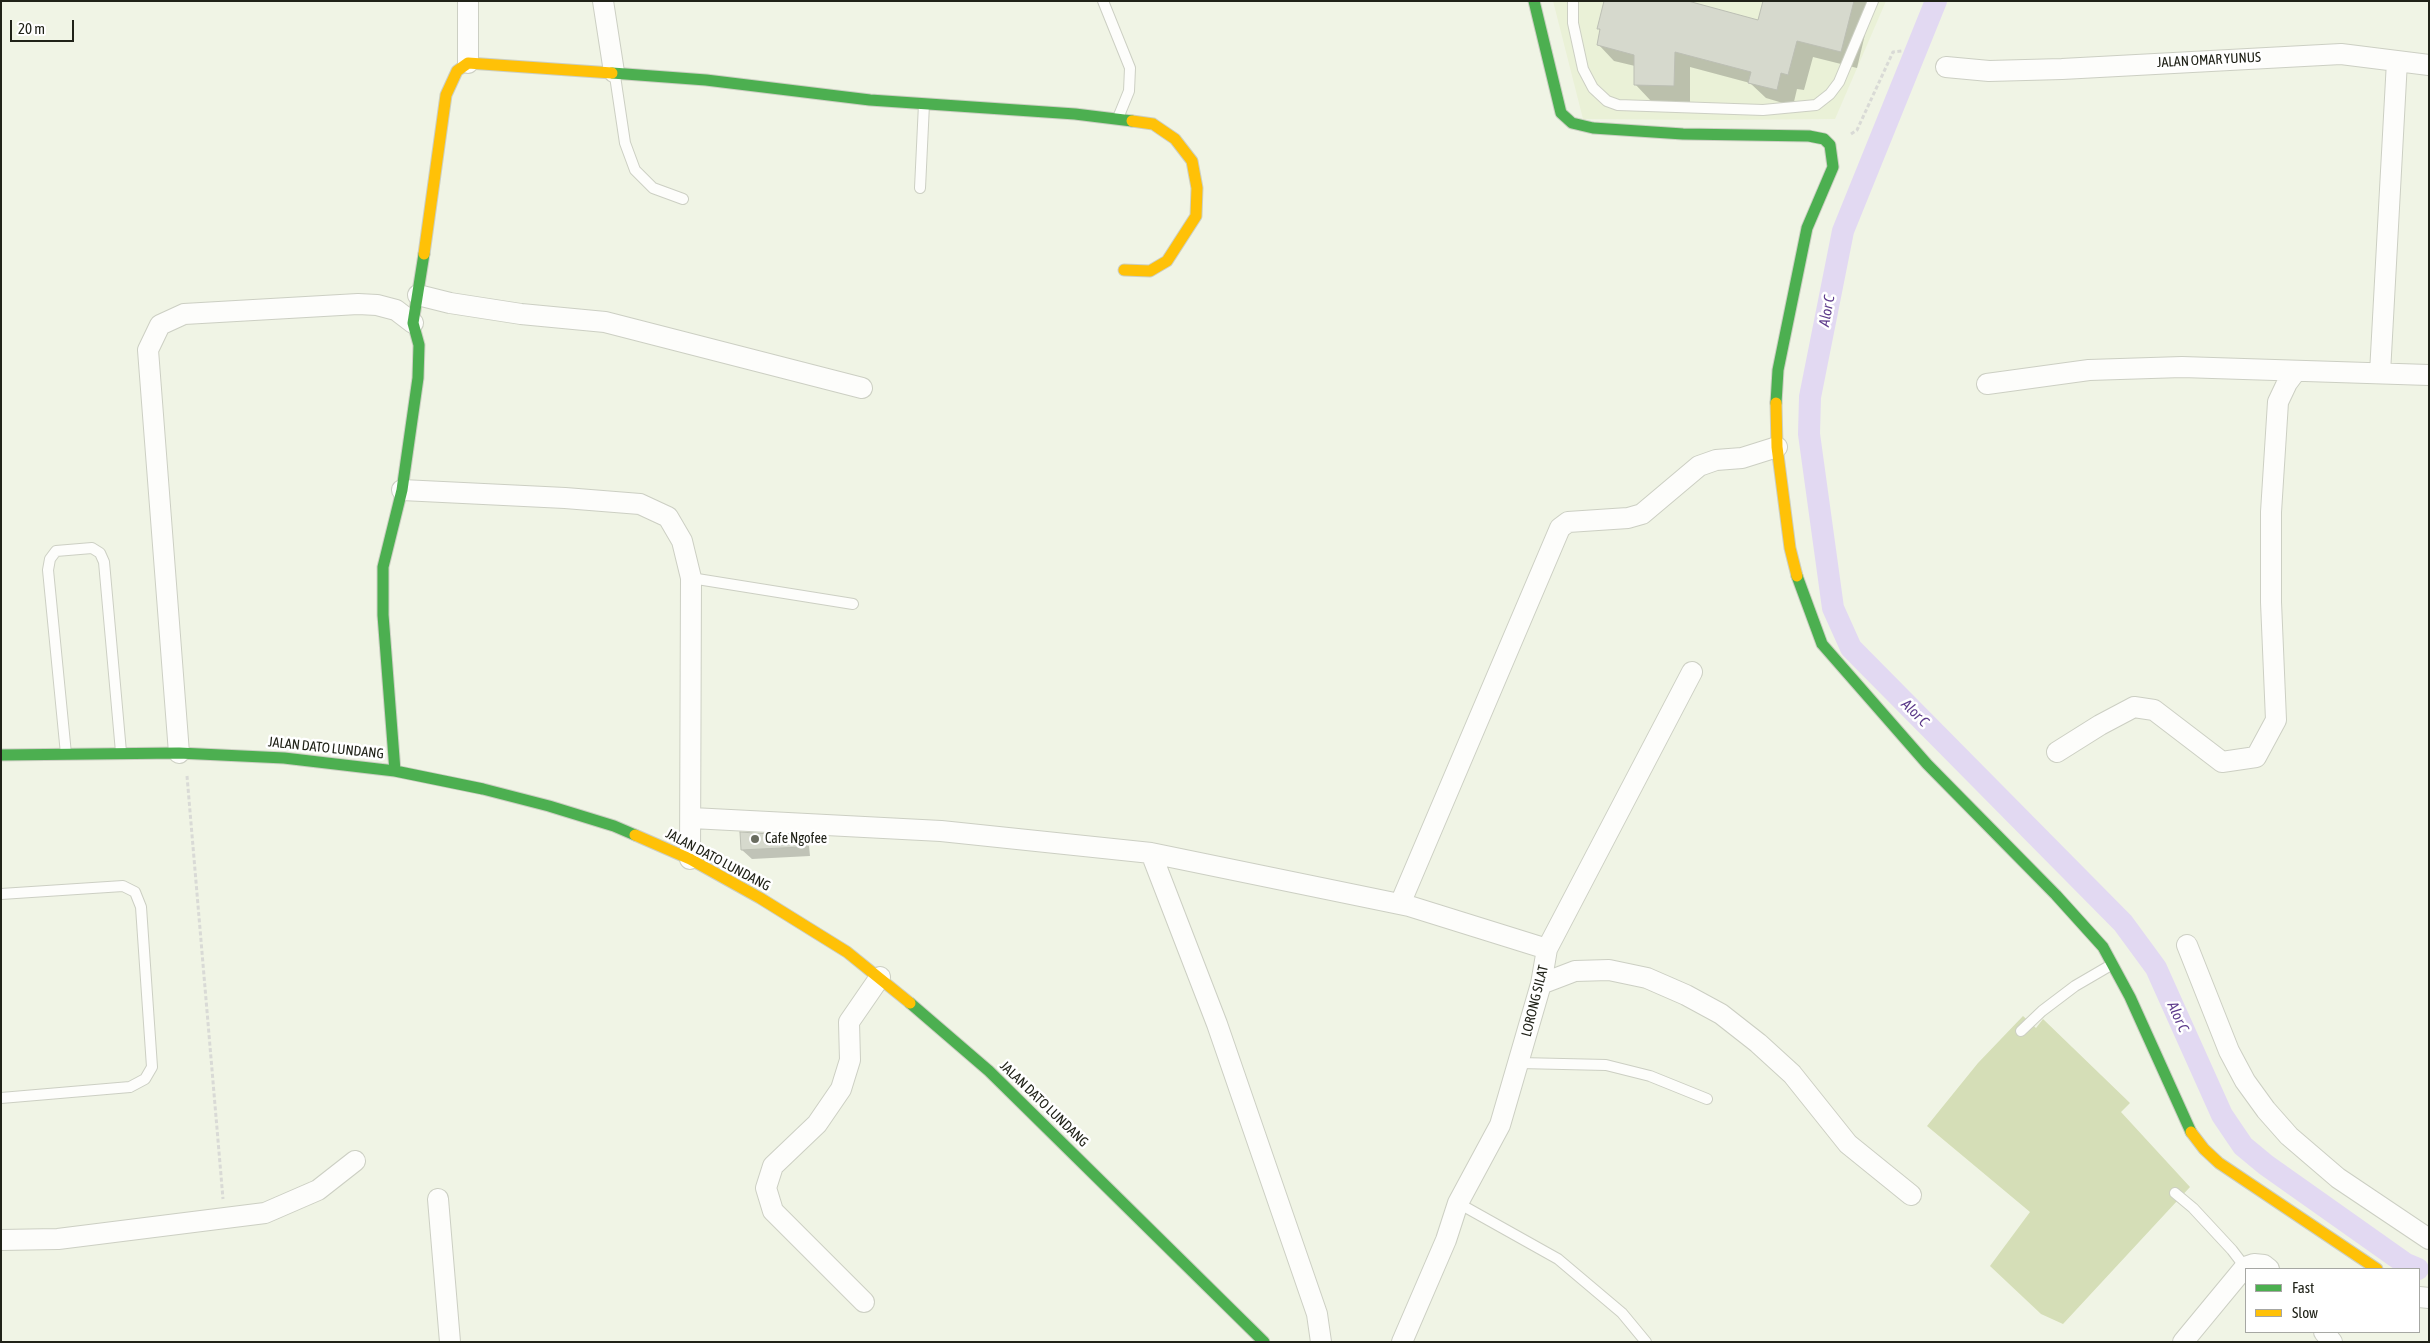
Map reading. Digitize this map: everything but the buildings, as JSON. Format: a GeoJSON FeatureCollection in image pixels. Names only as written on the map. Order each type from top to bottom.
{"type":"FeatureCollection","features":[{"type":"Feature","properties":{"kind":"street"},"geometry":{"type":"LineString","coordinates":[[468,1],[468,63]]}},
{"type":"Feature","properties":{"kind":"street"},"geometry":{"type":"LineString","coordinates":[[603,1],[614,72]]}},
{"type":"Feature","properties":{"kind":"street"},"geometry":{"type":"LineString","coordinates":[[1534,1],[1561,112],[1572,123],[1593,128],[1683,134],[1809,136],[1824,139],[1830,145],[1833,167],[1807,228],[1778,370],[1776,409],[1777,447],[1790,548],[1798,580],[1822,644],[1927,764],[2092,933],[2113,964],[2130,997],[2188,1128],[2204,1149],[2219,1163],[2376,1268]]}},
{"type":"Feature","properties":{"kind":"street","name":"JALAN OMAR YUNUS"},"geometry":{"type":"LineString","coordinates":[[1946,67],[1988,71],[2062,69],[2341,54],[2429,65]]}},
{"type":"Feature","properties":{"kind":"street"},"geometry":{"type":"LineString","coordinates":[[2380,373],[2397,61]]}},
{"type":"Feature","properties":{"kind":"street"},"geometry":{"type":"LineString","coordinates":[[395,771],[384,614],[383,567],[402,490],[418,378],[419,345],[413,323],[446,94],[457,71],[468,63],[706,80],[870,100],[1074,114],[1153,124],[1175,139],[1192,161],[1198,188],[1196,216],[1167,261],[1150,270],[1136,272],[1124,270]]}},
{"type":"Feature","properties":{"kind":"street"},"geometry":{"type":"LineString","coordinates":[[418,295],[450,303],[521,314],[605,322],[862,388]]}},
{"type":"Feature","properties":{"kind":"street"},"geometry":{"type":"LineString","coordinates":[[182,753],[148,350],[160,325],[184,314],[358,304],[377,305],[396,310],[413,323]]}},
{"type":"Feature","properties":{"kind":"street"},"geometry":{"type":"LineString","coordinates":[[1987,384],[2089,370],[2182,368],[2429,375]]}},
{"type":"Feature","properties":{"kind":"street"},"geometry":{"type":"LineString","coordinates":[[2057,752],[2100,725],[2134,707],[2154,710],[2222,762],[2256,757],[2276,720],[2271,602],[2271,512],[2278,402],[2286,383],[2296,371]]}},
{"type":"Feature","properties":{"kind":"street"},"geometry":{"type":"LineString","coordinates":[[1400,904],[1560,528],[1568,522],[1628,518],[1642,514],[1699,466],[1716,460],[1742,458],[1777,447]]}},
{"type":"Feature","properties":{"kind":"street"},"geometry":{"type":"LineString","coordinates":[[402,490],[565,498],[640,504],[668,517],[682,540],[691,578],[692,818],[690,859]]}},
{"type":"Feature","properties":{"kind":"street","name":"LORONG SILAT"},"geometry":{"type":"LineString","coordinates":[[1402,1342],[1446,1240],[1458,1203],[1500,1126],[1520,1063],[1541,984],[1547,949],[1692,672]]}},
{"type":"Feature","properties":{"kind":"street","name":"JALAN DATO LUNDANG"},"geometry":{"type":"LineString","coordinates":[[1,755],[182,753],[284,758],[395,771],[483,789],[549,806],[614,826],[690,859],[760,898],[848,952],[880,977],[989,1071],[1264,1342]]}},
{"type":"Feature","properties":{"kind":"street"},"geometry":{"type":"LineString","coordinates":[[692,818],[941,831],[1151,853],[1400,904],[1547,949]]}},
{"type":"Feature","properties":{"kind":"street"},"geometry":{"type":"LineString","coordinates":[[1151,853],[1217,1024],[1317,1314],[1320,1342]]}},
{"type":"Feature","properties":{"kind":"street"},"geometry":{"type":"LineString","coordinates":[[2187,945],[2229,1051],[2245,1081],[2266,1110],[2289,1136],[2338,1178],[2429,1238]]}},
{"type":"Feature","properties":{"kind":"street"},"geometry":{"type":"LineString","coordinates":[[1541,984],[1575,971],[1609,970],[1647,978],[1721,1014],[1758,1043],[1792,1074],[1848,1144],[1911,1195]]}},
{"type":"Feature","properties":{"kind":"street"},"geometry":{"type":"LineString","coordinates":[[864,1302],[773,1211],[766,1188],[774,1166],[817,1124],[841,1088],[850,1060],[849,1022],[880,977]]}},
{"type":"Feature","properties":{"kind":"street"},"geometry":{"type":"LineString","coordinates":[[1,1240],[58,1238],[265,1213],[318,1190],[354,1161]]}},
{"type":"Feature","properties":{"kind":"street"},"geometry":{"type":"LineString","coordinates":[[438,1199],[450,1342]]}},
{"type":"Feature","properties":{"kind":"street"},"geometry":{"type":"LineString","coordinates":[[2183,1342],[2244,1267],[2254,1264],[2264,1265],[2268,1268]]}},
{"type":"Feature","properties":{"kind":"lane"},"geometry":{"type":"LineString","coordinates":[[1103,1],[1130,68],[1129,91],[1117,120]]}},
{"type":"Feature","properties":{"kind":"lane"},"geometry":{"type":"LineString","coordinates":[[1573,1],[1573,23],[1583,69],[1593,88],[1607,101],[1618,104],[1763,110],[1802,108],[1825,100],[1839,82],[1873,1]]}},
{"type":"Feature","properties":{"kind":"lane"},"geometry":{"type":"LineString","coordinates":[[614,72],[625,143],[635,170],[653,188],[682,199]]}},
{"type":"Feature","properties":{"kind":"lane"},"geometry":{"type":"LineString","coordinates":[[920,188],[924,103]]}},
{"type":"Feature","properties":{"kind":"lane"},"geometry":{"type":"LineString","coordinates":[[66,754],[48,570],[50,559],[56,551],[92,548],[100,553],[104,562],[122,754]]}},
{"type":"Feature","properties":{"kind":"lane"},"geometry":{"type":"LineString","coordinates":[[691,578],[853,604]]}},
{"type":"Feature","properties":{"kind":"lane"},"geometry":{"type":"LineString","coordinates":[[1,894],[123,886],[136,892],[140,907],[152,1067],[145,1080],[130,1086],[1,1098]]}},
{"type":"Feature","properties":{"kind":"lane"},"geometry":{"type":"LineString","coordinates":[[2021,1031],[2042,1011],[2075,986],[2113,964]]}},
{"type":"Feature","properties":{"kind":"lane"},"geometry":{"type":"LineString","coordinates":[[1520,1063],[1606,1065],[1650,1076],[1707,1099]]}},
{"type":"Feature","properties":{"kind":"lane"},"geometry":{"type":"LineString","coordinates":[[2175,1193],[2193,1208],[2232,1250],[2244,1267]]}},
{"type":"Feature","properties":{"kind":"lane"},"geometry":{"type":"LineString","coordinates":[[1458,1203],[1558,1259],[1622,1313],[1646,1342]]}},
{"type":"Feature","properties":{"kind":"path"},"geometry":{"type":"LineString","coordinates":[[1830,145],[1857,130],[1893,52],[1902,51]]}},
{"type":"Feature","properties":{"kind":"path"},"geometry":{"type":"LineString","coordinates":[[182,753],[225,1217]]}},
{"type":"Feature","properties":{"kind":"shaded area"},"geometry":{"type":"Polygon","coordinates":[[[1553,1],[1886,1],[1835,119],[1716,120],[1583,119],[1553,1]]]}},
{"type":"Feature","properties":{"kind":"shaded area"},"geometry":{"type":"Polygon","coordinates":[[[2023,1016],[2036,1028],[2043,1019],[2130,1103],[2121,1112],[2190,1187],[2063,1324],[2041,1314],[1990,1266],[2030,1212],[1927,1126],[1978,1063],[2023,1016]]]}},
{"type":"Feature","properties":{"kind":"waterway","name":"Alor C"},"geometry":{"type":"LineString","coordinates":[[1936,1],[1843,231],[1810,397],[1809,434],[1833,608],[1851,648],[2123,923],[2156,968],[2222,1115],[2243,1146],[2266,1165],[2406,1264],[2416,1268]]}},
{"type":"Feature","properties":{"kind":"traffic: fast"},"geometry":{"type":"LineString","coordinates":[[1534,1],[1561,113],[1572,123],[1593,128],[1683,134],[1809,136],[1824,139],[1830,145],[1833,167],[1807,228],[1778,370],[1776,403]]}},
{"type":"Feature","properties":{"kind":"traffic: fast"},"geometry":{"type":"LineString","coordinates":[[612,73],[706,80],[870,100],[1075,114],[1132,121]]}},
{"type":"Feature","properties":{"kind":"traffic: fast"},"geometry":{"type":"LineString","coordinates":[[395,771],[383,615],[383,567],[402,490],[418,378],[419,345],[413,323],[424,254]]}},
{"type":"Feature","properties":{"kind":"traffic: fast"},"geometry":{"type":"LineString","coordinates":[[1797,576],[1822,644],[1927,764],[2056,895],[2103,947],[2130,997],[2191,1132]]}},
{"type":"Feature","properties":{"kind":"traffic: fast"},"geometry":{"type":"LineString","coordinates":[[1,755],[179,753],[284,758],[395,771],[483,789],[549,806],[614,826],[635,835]]}},
{"type":"Feature","properties":{"kind":"traffic: fast"},"geometry":{"type":"LineString","coordinates":[[910,1003],[989,1071],[1264,1342]]}},
{"type":"Feature","properties":{"kind":"traffic: slow"},"geometry":{"type":"LineString","coordinates":[[424,254],[446,95],[457,71],[468,63],[612,73]]}},
{"type":"Feature","properties":{"kind":"traffic: slow"},"geometry":{"type":"LineString","coordinates":[[1124,270],[1150,271],[1167,261],[1196,216],[1197,188],[1192,161],[1175,139],[1153,124],[1132,121]]}},
{"type":"Feature","properties":{"kind":"traffic: slow"},"geometry":{"type":"LineString","coordinates":[[1776,403],[1777,447],[1790,548],[1797,576]]}},
{"type":"Feature","properties":{"kind":"traffic: slow"},"geometry":{"type":"LineString","coordinates":[[635,835],[690,859],[760,898],[847,952],[910,1003]]}},
{"type":"Feature","properties":{"kind":"traffic: slow"},"geometry":{"type":"LineString","coordinates":[[2191,1132],[2204,1149],[2219,1163],[2376,1268]]}},
{"type":"Feature","properties":{"kind":"place","name":"Cafe Ngofee"},"geometry":{"type":"Point","coordinates":[755,839]}}]}
